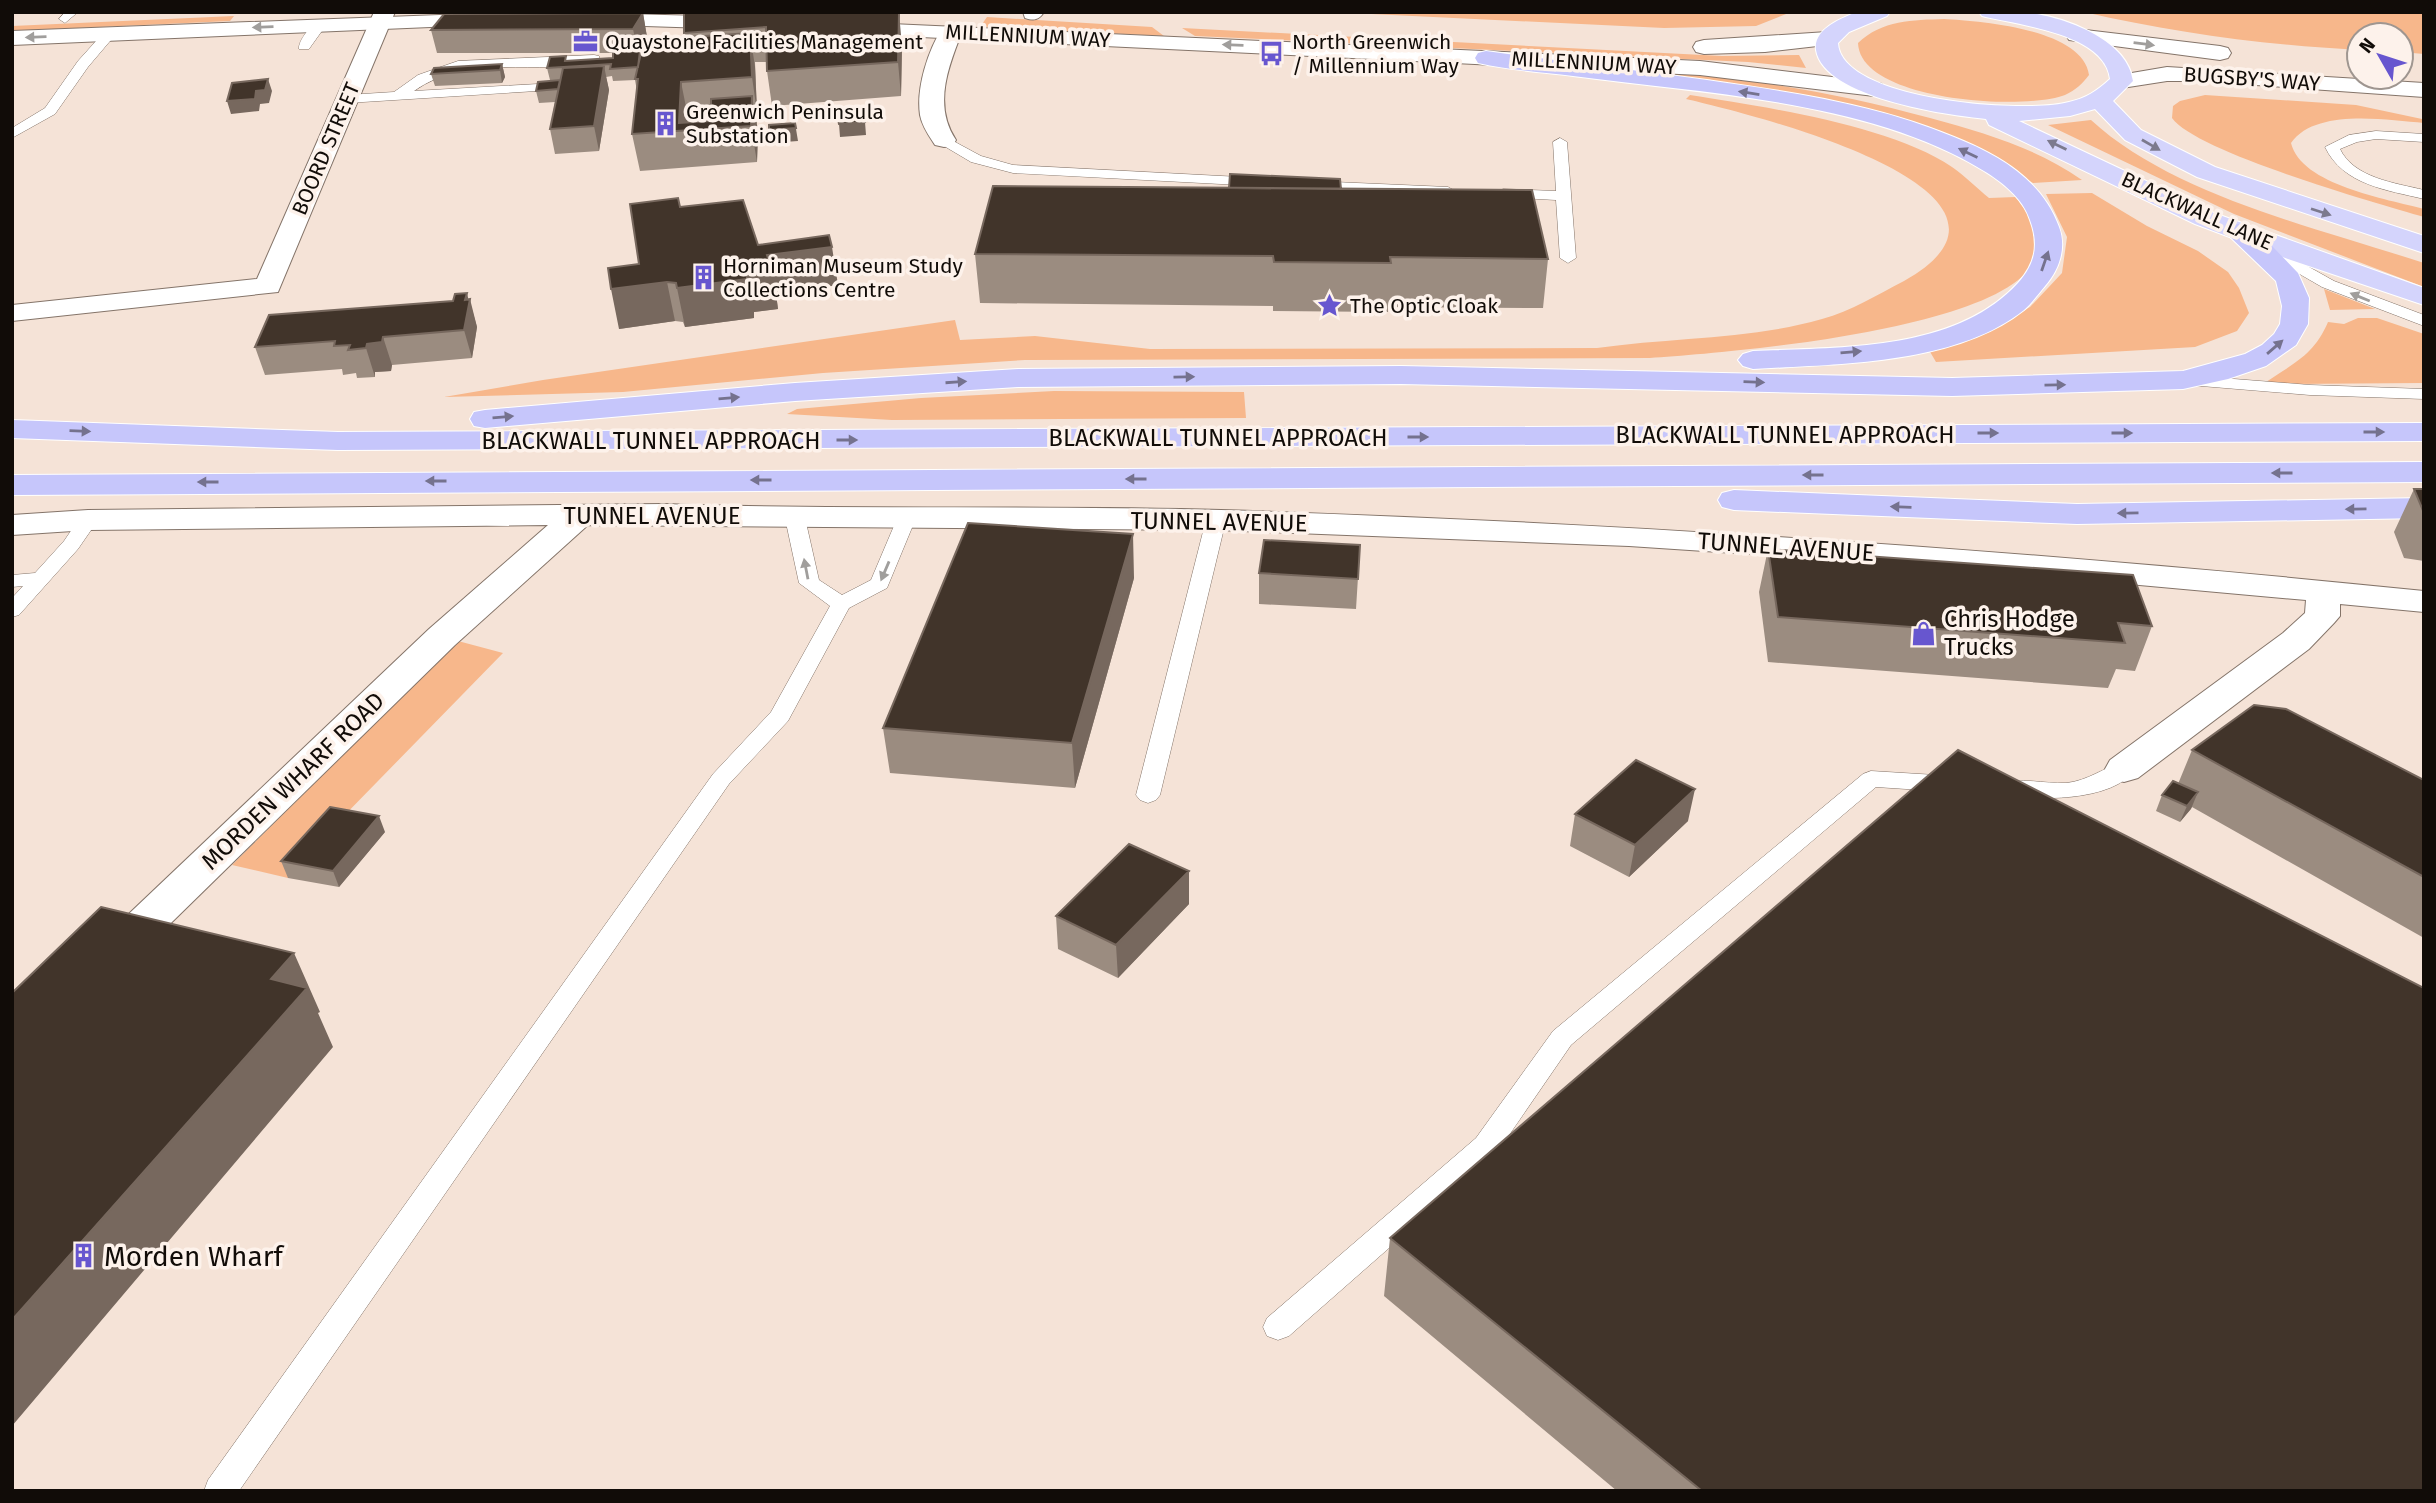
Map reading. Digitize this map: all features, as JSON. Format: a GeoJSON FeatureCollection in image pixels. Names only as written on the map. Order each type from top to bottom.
{"type":"FeatureCollection","features":[{"type":"Feature","properties":{"kind":"highway"},"geometry":{"type":"LineString","coordinates":[[1486,58],[1747,93],[1884,120],[1932,136],[1987,163],[2011,178],[2039,207],[2045,220],[2049,254],[2031,289],[2012,306],[1959,332],[1929,342],[1878,350],[1672,365],[1588,377]]}},
{"type":"Feature","properties":{"kind":"highway"},"geometry":{"type":"LineString","coordinates":[[338,441],[459,421],[795,392],[1018,379],[1401,375],[1952,387],[2183,380],[2215,374],[2266,356],[2284,340],[2294,322],[2295,296],[2288,278],[2272,260],[2238,232]]}},
{"type":"Feature","properties":{"kind":"highway","name":"BLACKWALL TUNNEL APPROACH"},"geometry":{"type":"LineString","coordinates":[[12,429],[338,441],[2424,432]]}},
{"type":"Feature","properties":{"kind":"highway","name":"BLACKWALL TUNNEL APPROACH"},"geometry":{"type":"LineString","coordinates":[[12,485],[2424,472]]}},
{"type":"Feature","properties":{"kind":"highway"},"geometry":{"type":"LineString","coordinates":[[1204,479],[2077,514],[2424,508]]}},
{"type":"Feature","properties":{"kind":"main road"},"geometry":{"type":"LineString","coordinates":[[1880,12],[1857,15],[1833,31],[1828,38],[1826,51],[1834,64],[1874,89],[1927,104],[1975,112],[2024,114],[2067,110],[2099,100],[2115,92],[2122,81],[2119,65],[2104,49],[2048,24],[1989,12]]}},
{"type":"Feature","properties":{"kind":"main road","name":"BLACKWALL LANE"},"geometry":{"type":"LineString","coordinates":[[2099,100],[2133,135],[2206,172],[2424,245]]}},
{"type":"Feature","properties":{"kind":"main road","name":"BLACKWALL LANE"},"geometry":{"type":"LineString","coordinates":[[1975,112],[2048,140],[2172,204],[2238,232],[2424,297]]}},
{"type":"Feature","properties":{"kind":"street"},"geometry":{"type":"LineString","coordinates":[[12,21],[69,16],[200,12]]}},
{"type":"Feature","properties":{"kind":"street","name":"MILLENNIUM WAY"},"geometry":{"type":"LineString","coordinates":[[1010,13],[1058,15]]}},
{"type":"Feature","properties":{"kind":"street"},"geometry":{"type":"LineString","coordinates":[[12,38],[320,25],[383,17],[512,19]]}},
{"type":"Feature","properties":{"kind":"street","name":"BOORD STREET"},"geometry":{"type":"LineString","coordinates":[[12,313],[202,293],[267,290],[383,17]]}},
{"type":"Feature","properties":{"kind":"street"},"geometry":{"type":"LineString","coordinates":[[574,19],[758,24]]}},
{"type":"Feature","properties":{"kind":"street","name":"MILLENNIUM WAY"},"geometry":{"type":"LineString","coordinates":[[827,27],[1700,68],[1874,89]]}},
{"type":"Feature","properties":{"kind":"street"},"geometry":{"type":"LineString","coordinates":[[944,140],[932,122],[931,108],[939,60],[951,32]]}},
{"type":"Feature","properties":{"kind":"street","name":"MILLENNIUM WAY"},"geometry":{"type":"LineString","coordinates":[[1443,35],[1693,47],[1765,45],[1828,38]]}},
{"type":"Feature","properties":{"kind":"street","name":"BUGSBY'S WAY"},"geometry":{"type":"LineString","coordinates":[[2077,35],[2243,56],[2345,65]]}},
{"type":"Feature","properties":{"kind":"street","name":"BUGSBY'S WAY"},"geometry":{"type":"LineString","coordinates":[[2122,81],[2167,74],[2199,74],[2424,90]]}},
{"type":"Feature","properties":{"kind":"street","name":"TUNNEL AVENUE"},"geometry":{"type":"LineString","coordinates":[[12,525],[88,520],[662,514],[906,519],[1216,520],[1711,542],[1957,559],[2424,602]]}},
{"type":"Feature","properties":{"kind":"street","name":"MORDEN WHARF ROAD"},"geometry":{"type":"LineString","coordinates":[[82,984],[442,636],[578,516]]}},
{"type":"Feature","properties":{"kind":"street"},"geometry":{"type":"LineString","coordinates":[[2124,769],[2296,642],[2322,616],[2324,591]]}},
{"type":"Feature","properties":{"kind":"street"},"geometry":{"type":"LineString","coordinates":[[2214,702],[2249,721]]}},
{"type":"Feature","properties":{"kind":"lane"},"geometry":{"type":"LineString","coordinates":[[304,46],[320,25]]}},
{"type":"Feature","properties":{"kind":"lane"},"geometry":{"type":"LineString","coordinates":[[12,134],[50,111],[83,64],[110,34]]}},
{"type":"Feature","properties":{"kind":"lane"},"geometry":{"type":"LineString","coordinates":[[397,96],[423,78],[458,65],[594,59]]}},
{"type":"Feature","properties":{"kind":"lane"},"geometry":{"type":"LineString","coordinates":[[347,99],[582,84]]}},
{"type":"Feature","properties":{"kind":"lane"},"geometry":{"type":"LineString","coordinates":[[2424,138],[2350,136],[2332,147],[2335,159],[2355,173],[2424,195]]}},
{"type":"Feature","properties":{"kind":"lane"},"geometry":{"type":"LineString","coordinates":[[944,140],[976,159],[1013,169],[1287,183],[1433,197],[1459,191]]}},
{"type":"Feature","properties":{"kind":"lane"},"geometry":{"type":"LineString","coordinates":[[1560,142],[1568,258]]}},
{"type":"Feature","properties":{"kind":"lane"},"geometry":{"type":"LineString","coordinates":[[1485,192],[1564,196]]}},
{"type":"Feature","properties":{"kind":"lane"},"geometry":{"type":"LineString","coordinates":[[2238,232],[2328,284],[2424,321]]}},
{"type":"Feature","properties":{"kind":"lane"},"geometry":{"type":"LineString","coordinates":[[2183,380],[2310,390],[2424,394]]}},
{"type":"Feature","properties":{"kind":"lane"},"geometry":{"type":"LineString","coordinates":[[795,517],[809,583],[842,604]]}},
{"type":"Feature","properties":{"kind":"lane"},"geometry":{"type":"LineString","coordinates":[[220,1491],[721,779],[780,716],[842,604],[880,584],[906,519]]}},
{"type":"Feature","properties":{"kind":"lane"},"geometry":{"type":"LineString","coordinates":[[12,611],[43,578],[88,520]]}},
{"type":"Feature","properties":{"kind":"lane"},"geometry":{"type":"LineString","coordinates":[[1148,795],[1216,520]]}},
{"type":"Feature","properties":{"kind":"lane"},"geometry":{"type":"LineString","coordinates":[[12,582],[43,578]]}},
{"type":"Feature","properties":{"kind":"lane"},"geometry":{"type":"LineString","coordinates":[[1278,1327],[1486,1146],[1562,1038],[1871,779],[2068,792],[2098,785],[2124,769]]}},
{"type":"Feature","properties":{"kind":"shaded area"},"geometry":{"type":"Polygon","coordinates":[[[1330,12],[1791,12],[1756,26],[1664,28],[1330,12]]]}},
{"type":"Feature","properties":{"kind":"shaded area"},"geometry":{"type":"Polygon","coordinates":[[[2084,12],[2424,12],[2424,54],[2415,53],[2415,21],[2345,21],[2345,49],[2186,32],[2084,12]]]}},
{"type":"Feature","properties":{"kind":"shaded area"},"geometry":{"type":"Polygon","coordinates":[[[234,16],[230,21],[12,31],[12,26],[234,16]]]}},
{"type":"Feature","properties":{"kind":"shaded area"},"geometry":{"type":"Polygon","coordinates":[[[987,17],[1152,27],[1164,36],[980,27],[987,17]]]}},
{"type":"Feature","properties":{"kind":"shaded area"},"geometry":{"type":"Polygon","coordinates":[[[1944,19],[2005,25],[2050,38],[2069,47],[2083,59],[2089,75],[2065,95],[2044,100],[1982,101],[1946,97],[1913,89],[1885,78],[1866,63],[1858,43],[1867,35],[1898,23],[1944,19]]]}},
{"type":"Feature","properties":{"kind":"shaded area"},"geometry":{"type":"Polygon","coordinates":[[[1182,28],[1722,56],[1799,55],[1806,68],[1748,62],[1195,36],[1182,28]]]}},
{"type":"Feature","properties":{"kind":"shaded area"},"geometry":{"type":"Polygon","coordinates":[[[1662,70],[1797,88],[1930,118],[2028,150],[2082,180],[2033,183],[1946,134],[1661,75],[1662,70]]]}},
{"type":"Feature","properties":{"kind":"shaded area"},"geometry":{"type":"Polygon","coordinates":[[[1690,95],[1826,120],[1862,129],[1926,152],[1952,167],[1989,198],[2016,197],[2035,229],[2038,247],[2032,265],[2007,288],[1966,307],[1913,322],[1854,334],[1736,351],[1650,358],[1025,360],[823,373],[623,392],[444,397],[955,320],[960,340],[1035,336],[1150,349],[1597,348],[1739,335],[1794,326],[1843,312],[1904,281],[1943,248],[1946,216],[1921,187],[1877,161],[1822,138],[1686,99],[1690,95]]]}},
{"type":"Feature","properties":{"kind":"shaded area"},"geometry":{"type":"Polygon","coordinates":[[[2205,95],[2356,105],[2422,119],[2424,123],[2371,119],[2334,120],[2302,132],[2291,143],[2298,157],[2311,170],[2328,180],[2368,195],[2424,209],[2424,217],[2250,161],[2215,146],[2188,131],[2172,118],[2173,106],[2180,101],[2205,95]]]}},
{"type":"Feature","properties":{"kind":"shaded area"},"geometry":{"type":"Polygon","coordinates":[[[2091,120],[2124,146],[2205,189],[2294,223],[2424,263],[2424,287],[2234,214],[2048,125],[2091,120]]]}},
{"type":"Feature","properties":{"kind":"shaded area"},"geometry":{"type":"Polygon","coordinates":[[[2092,193],[2147,226],[2198,251],[2228,272],[2239,288],[2249,313],[2237,331],[2195,347],[1936,362],[1929,350],[2000,324],[2030,307],[2062,273],[2067,237],[2046,194],[2092,193]]]}},
{"type":"Feature","properties":{"kind":"shaded area"},"geometry":{"type":"Polygon","coordinates":[[[2324,289],[2375,309],[2330,310],[2324,289]]]}},
{"type":"Feature","properties":{"kind":"shaded area"},"geometry":{"type":"Polygon","coordinates":[[[2358,318],[2377,318],[2424,334],[2424,383],[2266,382],[2310,350],[2328,322],[2344,324],[2358,318]]]}},
{"type":"Feature","properties":{"kind":"shaded area"},"geometry":{"type":"Polygon","coordinates":[[[1054,391],[1244,392],[1246,418],[892,420],[787,414],[797,409],[921,398],[1054,391]]]}},
{"type":"Feature","properties":{"kind":"shaded area"},"geometry":{"type":"Polygon","coordinates":[[[458,641],[503,653],[336,824],[288,878],[232,865],[458,641]]]}},
{"type":"Feature","properties":{"kind":"building"},"geometry":{"type":"Polygon","coordinates":[[[684,12],[899,13],[898,62],[767,71],[766,27],[684,33],[684,12]]]}},
{"type":"Feature","properties":{"kind":"building"},"geometry":{"type":"Polygon","coordinates":[[[643,13],[633,29],[431,30],[444,14],[643,13]]]}},
{"type":"Feature","properties":{"kind":"building"},"geometry":{"type":"Polygon","coordinates":[[[750,33],[752,77],[681,82],[679,123],[711,121],[711,99],[752,96],[751,126],[632,134],[638,79],[635,79],[644,40],[750,33]]]}},
{"type":"Feature","properties":{"kind":"building"},"geometry":{"type":"Polygon","coordinates":[[[640,51],[638,67],[610,69],[611,64],[547,68],[550,57],[566,56],[565,61],[613,58],[613,52],[640,51]]]}},
{"type":"Feature","properties":{"kind":"building"},"geometry":{"type":"Polygon","coordinates":[[[502,64],[500,70],[431,74],[434,68],[502,64]]]}},
{"type":"Feature","properties":{"kind":"building"},"geometry":{"type":"Polygon","coordinates":[[[604,66],[594,126],[550,129],[563,68],[604,66]]]}},
{"type":"Feature","properties":{"kind":"building"},"geometry":{"type":"Polygon","coordinates":[[[268,79],[265,90],[256,91],[255,99],[227,101],[232,83],[268,79]]]}},
{"type":"Feature","properties":{"kind":"building"},"geometry":{"type":"Polygon","coordinates":[[[560,80],[558,89],[536,91],[538,82],[560,80]]]}},
{"type":"Feature","properties":{"kind":"building"},"geometry":{"type":"Polygon","coordinates":[[[864,116],[865,122],[839,124],[838,119],[864,116]]]}},
{"type":"Feature","properties":{"kind":"building"},"geometry":{"type":"Polygon","coordinates":[[[795,123],[796,128],[769,130],[769,125],[795,123]]]}},
{"type":"Feature","properties":{"kind":"building"},"geometry":{"type":"Polygon","coordinates":[[[1230,174],[1340,179],[1341,189],[1229,188],[1230,174]]]}},
{"type":"Feature","properties":{"kind":"building"},"geometry":{"type":"Polygon","coordinates":[[[993,186],[1532,190],[1548,259],[1390,257],[1391,263],[1274,262],[1273,256],[975,254],[993,186]]]}},
{"type":"Feature","properties":{"kind":"building"},"geometry":{"type":"Polygon","coordinates":[[[678,198],[680,207],[743,200],[758,245],[829,235],[832,247],[767,255],[772,270],[747,273],[747,279],[677,288],[676,283],[667,282],[611,289],[608,268],[639,264],[630,204],[678,198]]]}},
{"type":"Feature","properties":{"kind":"building"},"geometry":{"type":"Polygon","coordinates":[[[467,293],[465,300],[470,299],[464,330],[383,337],[382,342],[367,344],[366,348],[348,350],[350,345],[334,346],[335,341],[255,347],[269,315],[453,301],[455,294],[467,293]]]}},
{"type":"Feature","properties":{"kind":"building"},"geometry":{"type":"Polygon","coordinates":[[[2414,489],[2424,489],[2424,513],[2414,489]]]}},
{"type":"Feature","properties":{"kind":"building"},"geometry":{"type":"Polygon","coordinates":[[[968,523],[1133,534],[1072,743],[883,728],[968,523]]]}},
{"type":"Feature","properties":{"kind":"building"},"geometry":{"type":"Polygon","coordinates":[[[1264,540],[1360,545],[1358,579],[1259,573],[1264,540]]]}},
{"type":"Feature","properties":{"kind":"building"},"geometry":{"type":"Polygon","coordinates":[[[1768,549],[2133,575],[2152,626],[2118,623],[2125,643],[1778,617],[1768,549]]]}},
{"type":"Feature","properties":{"kind":"building"},"geometry":{"type":"Polygon","coordinates":[[[2254,705],[2286,709],[2424,780],[2424,877],[2192,750],[2254,705]]]}},
{"type":"Feature","properties":{"kind":"building"},"geometry":{"type":"Polygon","coordinates":[[[1958,750],[2424,988],[2424,1491],[1702,1491],[1390,1238],[1958,750]]]}},
{"type":"Feature","properties":{"kind":"building"},"geometry":{"type":"Polygon","coordinates":[[[1636,760],[1695,789],[1635,845],[1575,814],[1636,760]]]}},
{"type":"Feature","properties":{"kind":"building"},"geometry":{"type":"Polygon","coordinates":[[[2173,781],[2198,792],[2187,806],[2162,795],[2173,781]]]}},
{"type":"Feature","properties":{"kind":"building"},"geometry":{"type":"Polygon","coordinates":[[[330,807],[379,816],[333,871],[281,861],[330,807]]]}},
{"type":"Feature","properties":{"kind":"building"},"geometry":{"type":"Polygon","coordinates":[[[1129,844],[1189,871],[1116,945],[1056,916],[1129,844]]]}},
{"type":"Feature","properties":{"kind":"building","name":"Morden Wharf"},"geometry":{"type":"Polygon","coordinates":[[[101,907],[294,953],[271,979],[307,988],[12,1320],[12,993],[101,907]]]}},
{"type":"Feature","properties":{"kind":"place","name":"Quaystone Facilities Management"},"geometry":{"type":"Point","coordinates":[585,42]}},
{"type":"Feature","properties":{"kind":"place","name":"North Greenwich / Millennium Way"},"geometry":{"type":"Point","coordinates":[1272,54]}},
{"type":"Feature","properties":{"kind":"place","name":"Greenwich Peninsula Substation"},"geometry":{"type":"Point","coordinates":[666,124]}},
{"type":"Feature","properties":{"kind":"place","name":"Horniman Museum Study Collections Centre"},"geometry":{"type":"Point","coordinates":[703,278]}},
{"type":"Feature","properties":{"kind":"place","name":"The Optic Cloak"},"geometry":{"type":"Point","coordinates":[1330,306]}},
{"type":"Feature","properties":{"kind":"place","name":"Chris Hodge Trucks"},"geometry":{"type":"Point","coordinates":[1924,633]}},
{"type":"Feature","properties":{"kind":"place","name":"Morden Wharf"},"geometry":{"type":"Point","coordinates":[84,1256]}}]}
